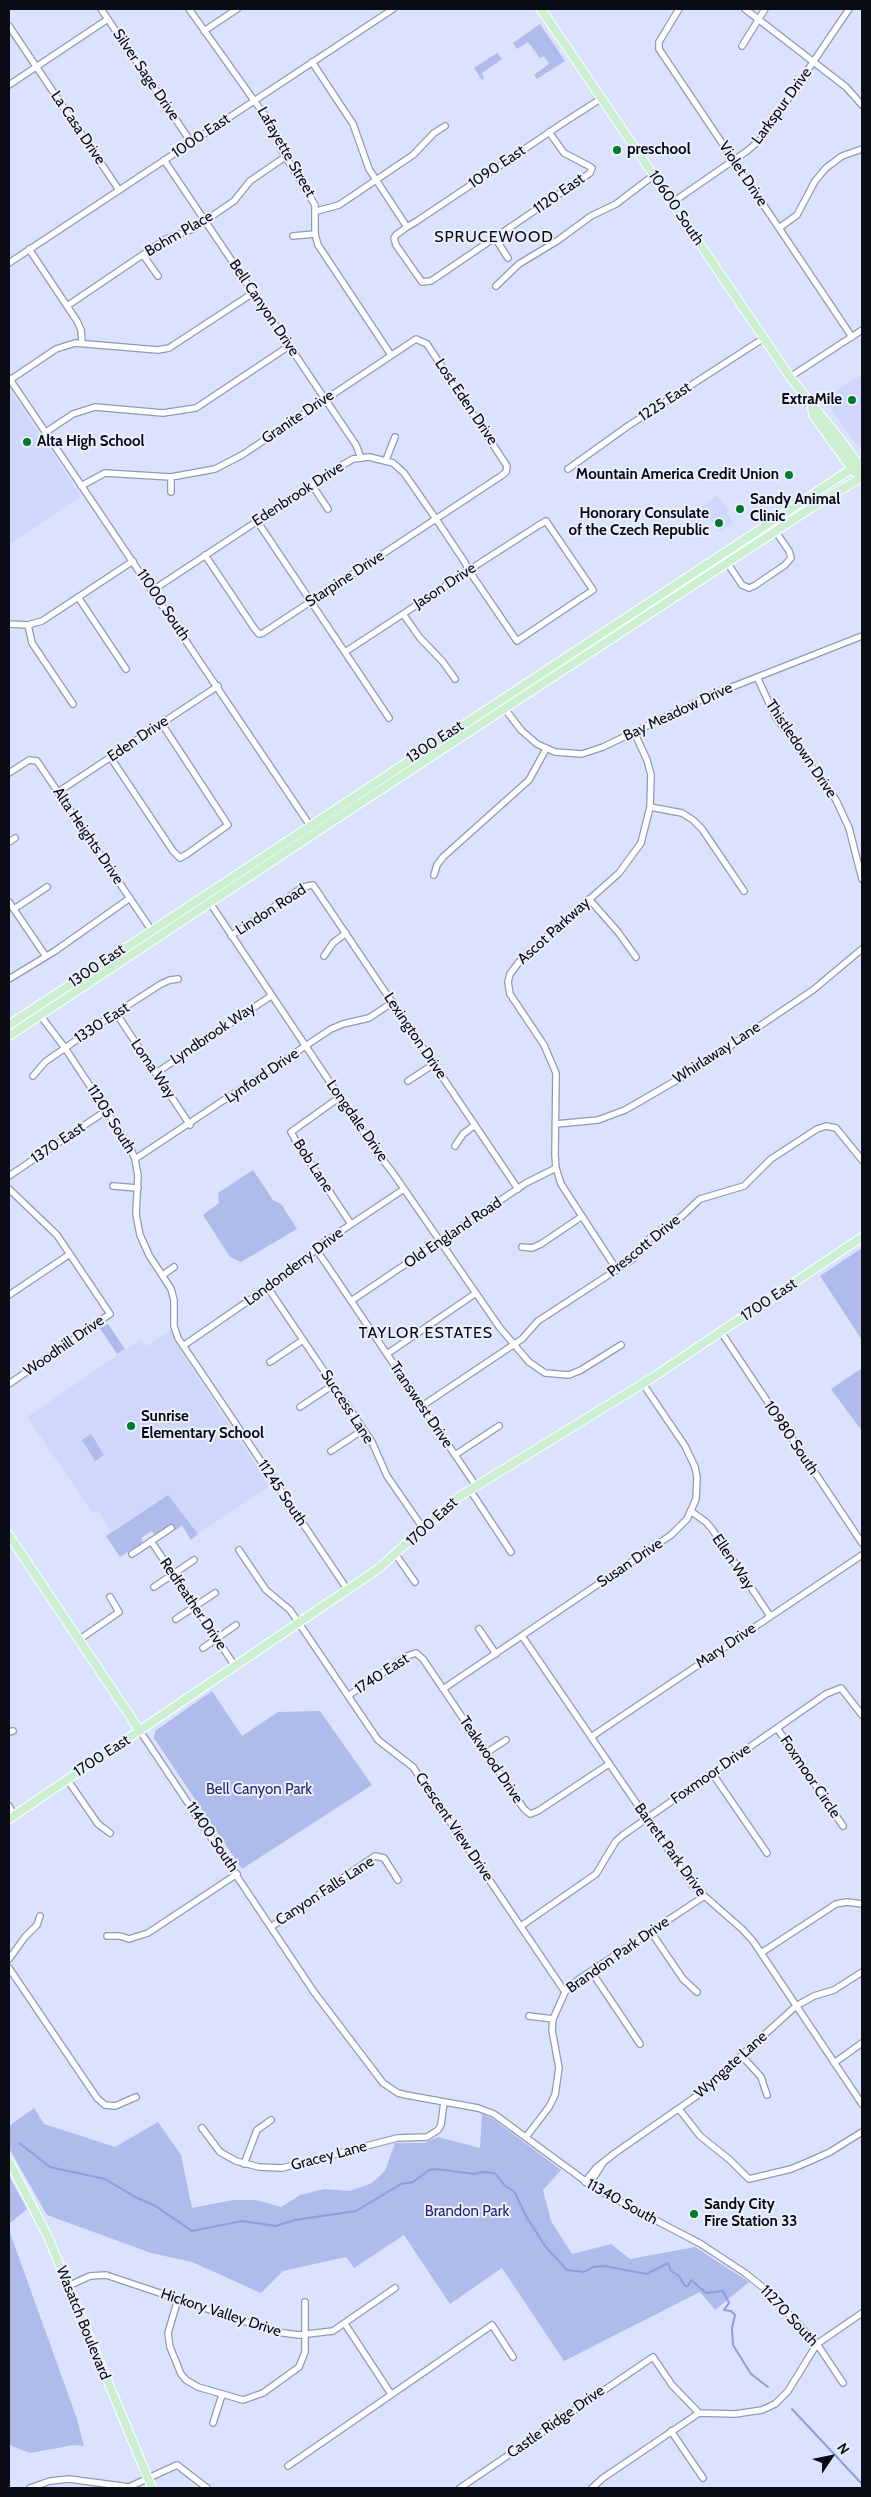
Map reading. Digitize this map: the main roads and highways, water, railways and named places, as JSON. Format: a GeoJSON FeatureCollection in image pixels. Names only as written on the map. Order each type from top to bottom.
{"type":"FeatureCollection","features":[{"type":"Feature","properties":{"kind":"main road","name":"10600 South"},"geometry":{"type":"LineString","coordinates":[[541,9],[790,377],[812,406],[819,410],[860,463],[862,477]]}},
{"type":"Feature","properties":{"kind":"main road","name":"10600 South"},"geometry":{"type":"LineString","coordinates":[[812,406],[813,415],[851,470],[862,477]]}},
{"type":"Feature","properties":{"kind":"main road","name":"1300 East"},"geometry":{"type":"LineString","coordinates":[[9,1025],[204,894],[860,463]]}},
{"type":"Feature","properties":{"kind":"main road","name":"1300 East"},"geometry":{"type":"LineString","coordinates":[[9,1036],[315,833],[862,477]]}},
{"type":"Feature","properties":{"kind":"main road"},"geometry":{"type":"LineString","coordinates":[[505,709],[506,700],[534,681],[545,670]]}},
{"type":"Feature","properties":{"kind":"main road","name":"1700 East"},"geometry":{"type":"LineString","coordinates":[[12,1817],[396,1555],[445,1507],[643,1384],[862,1237]]}},
{"type":"Feature","properties":{"kind":"main road","name":"11400 South"},"geometry":{"type":"LineString","coordinates":[[9,1534],[140,1731]]}},
{"type":"Feature","properties":{"kind":"main road","name":"Wasatch Boulevard"},"geometry":{"type":"LineString","coordinates":[[9,2161],[42,2223],[152,2488]]}},
{"type":"Feature","properties":{"kind":"waterway"},"geometry":{"type":"LineString","coordinates":[[19,2143],[50,2167],[105,2179],[137,2198],[154,2205],[192,2231],[242,2221],[276,2226],[295,2220],[356,2211],[401,2184],[413,2182],[429,2170],[435,2169],[475,2174],[482,2172],[495,2173],[505,2186],[514,2191],[526,2216],[545,2246],[567,2270],[584,2272],[593,2267],[604,2266],[647,2274],[668,2263],[671,2271],[679,2276],[685,2286],[688,2286],[691,2280],[706,2293],[723,2291],[729,2303],[724,2310],[731,2311],[735,2315],[732,2328],[733,2345],[751,2374],[768,2387]]}},
{"type":"Feature","properties":{"kind":"waterway"},"geometry":{"type":"LineString","coordinates":[[792,2409],[862,2484]]}},
{"type":"Feature","properties":{"kind":"place","name":"preschool"},"geometry":{"type":"Point","coordinates":[617,150]}},
{"type":"Feature","properties":{"kind":"place","name":"ExtraMile"},"geometry":{"type":"Point","coordinates":[852,400]}},
{"type":"Feature","properties":{"kind":"place","name":"Alta High School"},"geometry":{"type":"Point","coordinates":[27,442]}},
{"type":"Feature","properties":{"kind":"place","name":"Mountain America Credit Union"},"geometry":{"type":"Point","coordinates":[789,475]}},
{"type":"Feature","properties":{"kind":"place","name":"Sandy Animal Clinic"},"geometry":{"type":"Point","coordinates":[740,509]}},
{"type":"Feature","properties":{"kind":"place","name":"Honorary Consulate of the Czech Republic"},"geometry":{"type":"Point","coordinates":[719,523]}},
{"type":"Feature","properties":{"kind":"place","name":"Sunrise Elementary School"},"geometry":{"type":"Point","coordinates":[131,1426]}},
{"type":"Feature","properties":{"kind":"place","name":"Sandy City Fire Station 33"},"geometry":{"type":"Point","coordinates":[694,2214]}},
{"type":"Feature","properties":{"kind":"district","name":"SPRUCEWOOD"},"geometry":{"type":"Point","coordinates":[494,237]}},
{"type":"Feature","properties":{"kind":"district","name":"TAYLOR ESTATES"},"geometry":{"type":"Point","coordinates":[426,1333]}},
{"type":"Feature","properties":{"kind":"park label","name":"Bell Canyon Park"},"geometry":{"type":"Point","coordinates":[259,1790]}},
{"type":"Feature","properties":{"kind":"park label","name":"Brandon Park"},"geometry":{"type":"Point","coordinates":[467,2212]}}]}
